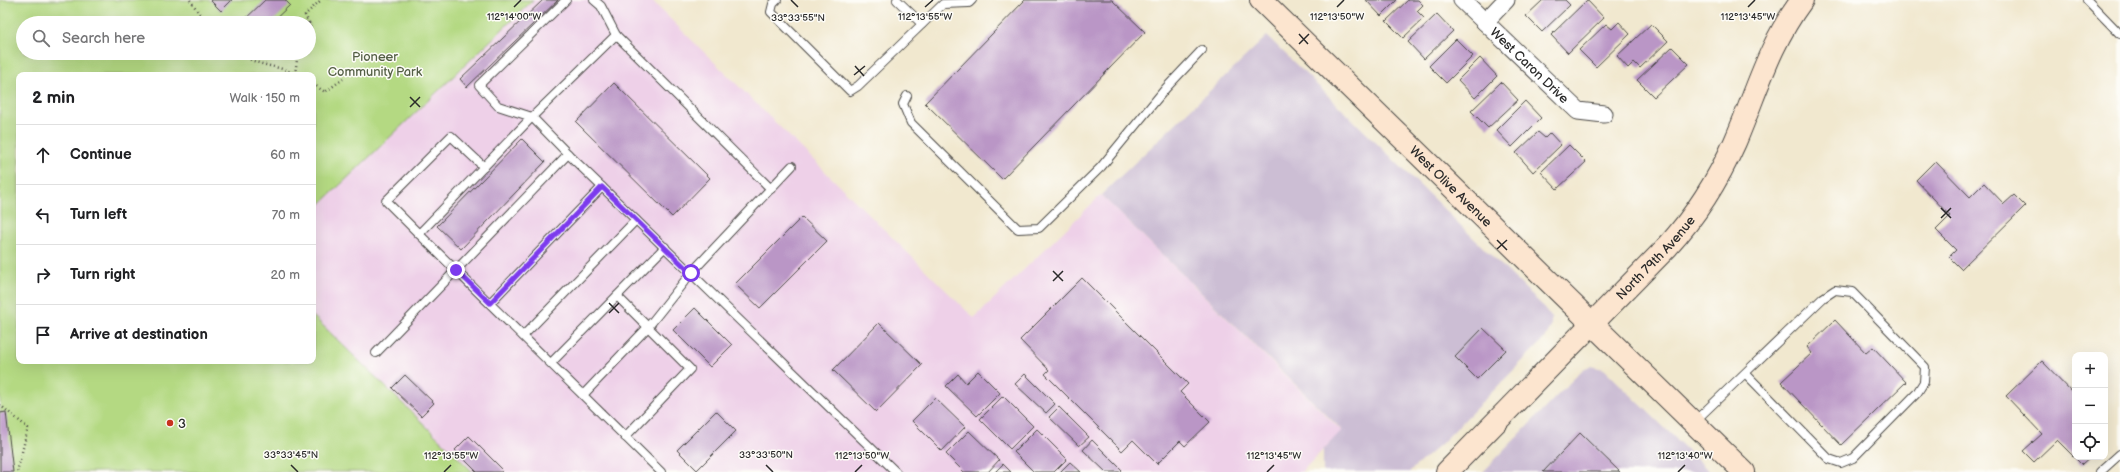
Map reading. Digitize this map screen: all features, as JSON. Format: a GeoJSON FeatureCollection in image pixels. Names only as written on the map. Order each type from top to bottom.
{"type":"FeatureCollection","features":[{"type":"Feature","properties":{"kind":"main road","name":"West Olive Avenue"},"geometry":{"type":"LineString","coordinates":[[1261,0],[1744,472]]}},
{"type":"Feature","properties":{"kind":"main road","name":"North 79th Avenue"},"geometry":{"type":"LineString","coordinates":[[1447,472],[1592,324],[1690,221],[1721,171],[1777,38],[1802,0]]}},
{"type":"Feature","properties":{"kind":"street","name":"West Caron Drive"},"geometry":{"type":"LineString","coordinates":[[1462,0],[1578,111],[1604,114]]}},
{"type":"Feature","properties":{"kind":"street"},"geometry":{"type":"LineString","coordinates":[[1484,22],[1506,0]]}},
{"type":"Feature","properties":{"kind":"lane"},"geometry":{"type":"LineString","coordinates":[[566,0],[479,85],[498,106],[532,117],[568,154],[896,472]]}},
{"type":"Feature","properties":{"kind":"lane"},"geometry":{"type":"LineString","coordinates":[[594,0],[601,6],[616,35],[771,189]]}},
{"type":"Feature","properties":{"kind":"lane"},"geometry":{"type":"LineString","coordinates":[[777,0],[773,4],[771,12],[850,91],[858,86],[943,4],[969,3],[972,0]]}},
{"type":"Feature","properties":{"kind":"lane"},"geometry":{"type":"LineString","coordinates":[[896,0],[922,24]]}},
{"type":"Feature","properties":{"kind":"lane"},"geometry":{"type":"LineString","coordinates":[[2087,0],[2120,34]]}},
{"type":"Feature","properties":{"kind":"lane"},"geometry":{"type":"LineString","coordinates":[[420,234],[532,117],[616,35]]}},
{"type":"Feature","properties":{"kind":"lane"},"geometry":{"type":"LineString","coordinates":[[907,96],[903,104],[911,123],[1018,229],[1039,228],[1101,167],[1166,88],[1202,50]]}},
{"type":"Feature","properties":{"kind":"lane"},"geometry":{"type":"LineString","coordinates":[[484,167],[451,136],[386,201],[661,472]]}},
{"type":"Feature","properties":{"kind":"lane"},"geometry":{"type":"LineString","coordinates":[[376,353],[568,154]]}},
{"type":"Feature","properties":{"kind":"lane"},"geometry":{"type":"LineString","coordinates":[[583,395],[648,327],[691,273],[792,166]]}},
{"type":"Feature","properties":{"kind":"lane"},"geometry":{"type":"LineString","coordinates":[[490,303],[602,187]]}},
{"type":"Feature","properties":{"kind":"lane"},"geometry":{"type":"LineString","coordinates":[[523,336],[636,220]]}},
{"type":"Feature","properties":{"kind":"lane"},"geometry":{"type":"LineString","coordinates":[[551,363],[665,247]]}},
{"type":"Feature","properties":{"kind":"lane"},"geometry":{"type":"LineString","coordinates":[[1694,423],[1745,373],[1822,298],[1835,290],[1852,292],[1925,367],[1924,382],[1918,393],[1853,458],[1841,463],[1828,459],[1745,373]]}},
{"type":"Feature","properties":{"kind":"lane"},"geometry":{"type":"LineString","coordinates":[[617,296],[690,369],[625,437]]}},
{"type":"Feature","properties":{"kind":"lane"},"geometry":{"type":"LineString","coordinates":[[2100,472],[2120,454]]}},
{"type":"Feature","properties":{"kind":"path"},"geometry":{"type":"LineString","coordinates":[[190,0],[201,16]]}},
{"type":"Feature","properties":{"kind":"path"},"geometry":{"type":"LineString","coordinates":[[305,16],[321,0]]}},
{"type":"Feature","properties":{"kind":"path"},"geometry":{"type":"LineString","coordinates":[[248,60],[250,62],[285,72]]}},
{"type":"Feature","properties":{"kind":"path"},"geometry":{"type":"LineString","coordinates":[[296,72],[297,60]]}},
{"type":"Feature","properties":{"kind":"path"},"geometry":{"type":"LineString","coordinates":[[316,86],[325,92],[344,79]]}},
{"type":"Feature","properties":{"kind":"path"},"geometry":{"type":"LineString","coordinates":[[0,405],[28,428],[17,472]]}},
{"type":"Feature","properties":{"kind":"shaded area"},"geometry":{"type":"Polygon","coordinates":[[[533,0],[651,0],[974,318],[1101,195],[1342,431],[1301,472],[473,472],[316,319],[316,208],[533,0]]]}},
{"type":"Feature","properties":{"kind":"shaded area"},"geometry":{"type":"Polygon","coordinates":[[[1267,36],[1544,307],[1551,318],[1551,327],[1545,338],[1441,444],[1409,472],[1323,472],[1323,450],[1342,430],[1101,195],[1267,36]]]}},
{"type":"Feature","properties":{"kind":"shaded area"},"geometry":{"type":"Polygon","coordinates":[[[1590,366],[1604,369],[1710,472],[1483,472],[1583,369],[1590,366]]]}},
{"type":"Feature","properties":{"kind":"green space","name":"Pioneer Community Park"},"geometry":{"type":"Polygon","coordinates":[[[0,0],[533,0],[316,208],[316,72],[16,72],[16,364],[316,364],[316,319],[473,472],[0,472],[0,0]]]}},
{"type":"Feature","properties":{"kind":"building"},"geometry":{"type":"Polygon","coordinates":[[[210,0],[232,0],[221,11],[210,0]]]}},
{"type":"Feature","properties":{"kind":"building"},"geometry":{"type":"Polygon","coordinates":[[[265,0],[285,0],[290,5],[278,16],[248,16],[265,0]]]}},
{"type":"Feature","properties":{"kind":"building"},"geometry":{"type":"Polygon","coordinates":[[[543,0],[558,0],[467,87],[460,79],[543,0]]]}},
{"type":"Feature","properties":{"kind":"building"},"geometry":{"type":"Polygon","coordinates":[[[1025,0],[1112,0],[1145,32],[1002,179],[925,103],[1025,0]]]}},
{"type":"Feature","properties":{"kind":"building"},"geometry":{"type":"Polygon","coordinates":[[[1366,0],[1397,0],[1381,16],[1366,0]]]}},
{"type":"Feature","properties":{"kind":"building"},"geometry":{"type":"Polygon","coordinates":[[[1408,0],[1418,0],[1423,5],[1417,11],[1424,18],[1403,38],[1386,21],[1408,0]]]}},
{"type":"Feature","properties":{"kind":"building"},"geometry":{"type":"Polygon","coordinates":[[[1543,0],[1565,0],[1570,5],[1542,32],[1526,16],[1543,0]]]}},
{"type":"Feature","properties":{"kind":"building"},"geometry":{"type":"Polygon","coordinates":[[[1587,0],[1604,18],[1568,53],[1551,35],[1587,0]]]}},
{"type":"Feature","properties":{"kind":"building"},"geometry":{"type":"Polygon","coordinates":[[[1437,14],[1453,31],[1424,59],[1408,42],[1437,14]]]}},
{"type":"Feature","properties":{"kind":"building"},"geometry":{"type":"Polygon","coordinates":[[[1619,22],[1630,34],[1596,67],[1579,50],[1606,24],[1612,29],[1619,22]]]}},
{"type":"Feature","properties":{"kind":"building"},"geometry":{"type":"Polygon","coordinates":[[[1651,24],[1668,41],[1640,68],[1634,62],[1628,68],[1617,56],[1651,24]]]}},
{"type":"Feature","properties":{"kind":"building"},"geometry":{"type":"Polygon","coordinates":[[[1456,39],[1473,56],[1446,83],[1429,66],[1456,39]]]}},
{"type":"Feature","properties":{"kind":"building"},"geometry":{"type":"Polygon","coordinates":[[[1672,47],[1689,64],[1654,97],[1637,80],[1672,47]]]}},
{"type":"Feature","properties":{"kind":"building"},"geometry":{"type":"Polygon","coordinates":[[[1480,58],[1497,76],[1475,98],[1458,80],[1480,58]]]}},
{"type":"Feature","properties":{"kind":"building"},"geometry":{"type":"Polygon","coordinates":[[[1501,82],[1518,100],[1488,128],[1471,111],[1501,82]]]}},
{"type":"Feature","properties":{"kind":"building"},"geometry":{"type":"Polygon","coordinates":[[[614,83],[710,178],[672,217],[576,122],[614,83]]]}},
{"type":"Feature","properties":{"kind":"building"},"geometry":{"type":"Polygon","coordinates":[[[1525,101],[1541,118],[1512,147],[1496,130],[1525,101]]]}},
{"type":"Feature","properties":{"kind":"building"},"geometry":{"type":"Polygon","coordinates":[[[1538,132],[1545,138],[1550,133],[1561,145],[1533,172],[1516,153],[1538,132]]]}},
{"type":"Feature","properties":{"kind":"building"},"geometry":{"type":"Polygon","coordinates":[[[522,139],[545,162],[461,249],[437,226],[522,139]]]}},
{"type":"Feature","properties":{"kind":"building"},"geometry":{"type":"Polygon","coordinates":[[[1569,145],[1586,162],[1557,189],[1541,172],[1569,145]]]}},
{"type":"Feature","properties":{"kind":"building"},"geometry":{"type":"Polygon","coordinates":[[[1935,161],[1970,197],[1984,183],[2004,204],[2014,195],[2025,206],[1961,269],[1949,257],[1956,250],[1936,230],[1950,216],[1916,180],[1935,161]]]}},
{"type":"Feature","properties":{"kind":"building"},"geometry":{"type":"Polygon","coordinates":[[[802,217],[827,241],[760,308],[735,284],[802,217]]]}},
{"type":"Feature","properties":{"kind":"building"},"geometry":{"type":"Polygon","coordinates":[[[1082,278],[1188,384],[1180,392],[1210,422],[1185,446],[1180,441],[1157,464],[1133,440],[1122,451],[1045,374],[1049,370],[1020,340],[1082,278]]]}},
{"type":"Feature","properties":{"kind":"building"},"geometry":{"type":"Polygon","coordinates":[[[695,308],[732,345],[710,367],[673,330],[695,308]]]}},
{"type":"Feature","properties":{"kind":"building"},"geometry":{"type":"Polygon","coordinates":[[[1835,320],[1866,353],[1873,347],[1906,382],[1841,445],[1781,382],[1812,353],[1807,347],[1835,320]]]}},
{"type":"Feature","properties":{"kind":"building"},"geometry":{"type":"Polygon","coordinates":[[[879,323],[922,365],[876,412],[833,370],[879,323]]]}},
{"type":"Feature","properties":{"kind":"building"},"geometry":{"type":"Polygon","coordinates":[[[1483,328],[1506,350],[1477,379],[1455,357],[1483,328]]]}},
{"type":"Feature","properties":{"kind":"building"},"geometry":{"type":"Polygon","coordinates":[[[2042,361],[2072,392],[2072,455],[2057,440],[2034,462],[2023,451],[2042,434],[2006,396],[2042,361]]]}},
{"type":"Feature","properties":{"kind":"building"},"geometry":{"type":"Polygon","coordinates":[[[978,371],[1000,393],[977,416],[946,386],[958,374],[966,383],[978,371]]]}},
{"type":"Feature","properties":{"kind":"building"},"geometry":{"type":"Polygon","coordinates":[[[1025,374],[1055,404],[1046,413],[1015,384],[1025,374]]]}},
{"type":"Feature","properties":{"kind":"building"},"geometry":{"type":"Polygon","coordinates":[[[405,375],[434,403],[421,416],[392,388],[405,375]]]}},
{"type":"Feature","properties":{"kind":"building"},"geometry":{"type":"Polygon","coordinates":[[[1003,396],[1033,426],[1010,449],[980,419],[1003,396]]]}},
{"type":"Feature","properties":{"kind":"building"},"geometry":{"type":"Polygon","coordinates":[[[935,398],[965,427],[942,451],[912,421],[935,398]]]}},
{"type":"Feature","properties":{"kind":"building"},"geometry":{"type":"Polygon","coordinates":[[[1059,407],[1089,437],[1079,446],[1049,417],[1059,407]]]}},
{"type":"Feature","properties":{"kind":"building"},"geometry":{"type":"Polygon","coordinates":[[[716,411],[736,431],[697,470],[677,450],[716,411]]]}},
{"type":"Feature","properties":{"kind":"building"},"geometry":{"type":"Polygon","coordinates":[[[6,412],[13,472],[0,472],[0,413],[6,412]]]}},
{"type":"Feature","properties":{"kind":"building"},"geometry":{"type":"Polygon","coordinates":[[[1037,429],[1067,459],[1054,472],[1034,472],[1014,452],[1037,429]]]}},
{"type":"Feature","properties":{"kind":"building"},"geometry":{"type":"Polygon","coordinates":[[[969,431],[999,460],[988,472],[964,472],[946,454],[969,431]]]}},
{"type":"Feature","properties":{"kind":"building"},"geometry":{"type":"Polygon","coordinates":[[[1580,433],[1620,472],[1543,472],[1580,433]]]}},
{"type":"Feature","properties":{"kind":"building"},"geometry":{"type":"Polygon","coordinates":[[[469,436],[503,470],[501,472],[477,472],[455,450],[469,436]]]}},
{"type":"Feature","properties":{"kind":"building"},"geometry":{"type":"Polygon","coordinates":[[[1092,440],[1122,470],[1120,472],[1106,472],[1083,450],[1092,440]]]}},
{"type":"Feature","properties":{"kind":"building"},"geometry":{"type":"Polygon","coordinates":[[[2077,460],[2088,460],[2082,465],[2077,460]]]}},
{"type":"Feature","properties":{"kind":"building"},"geometry":{"type":"Polygon","coordinates":[[[1070,462],[1081,472],[1060,472],[1070,462]]]}},
{"type":"Feature","properties":{"kind":"building"},"geometry":{"type":"Polygon","coordinates":[[[1003,464],[1011,472],[995,472],[1003,464]]]}},
{"type":"Feature","properties":{"kind":"place","name":"3"},"geometry":{"type":"Point","coordinates":[170,423]}},
{"type":"Feature","properties":{"kind":"route"},"geometry":{"type":"LineString","coordinates":[[456,270],[490,303],[602,187],[691,273]]}}]}
